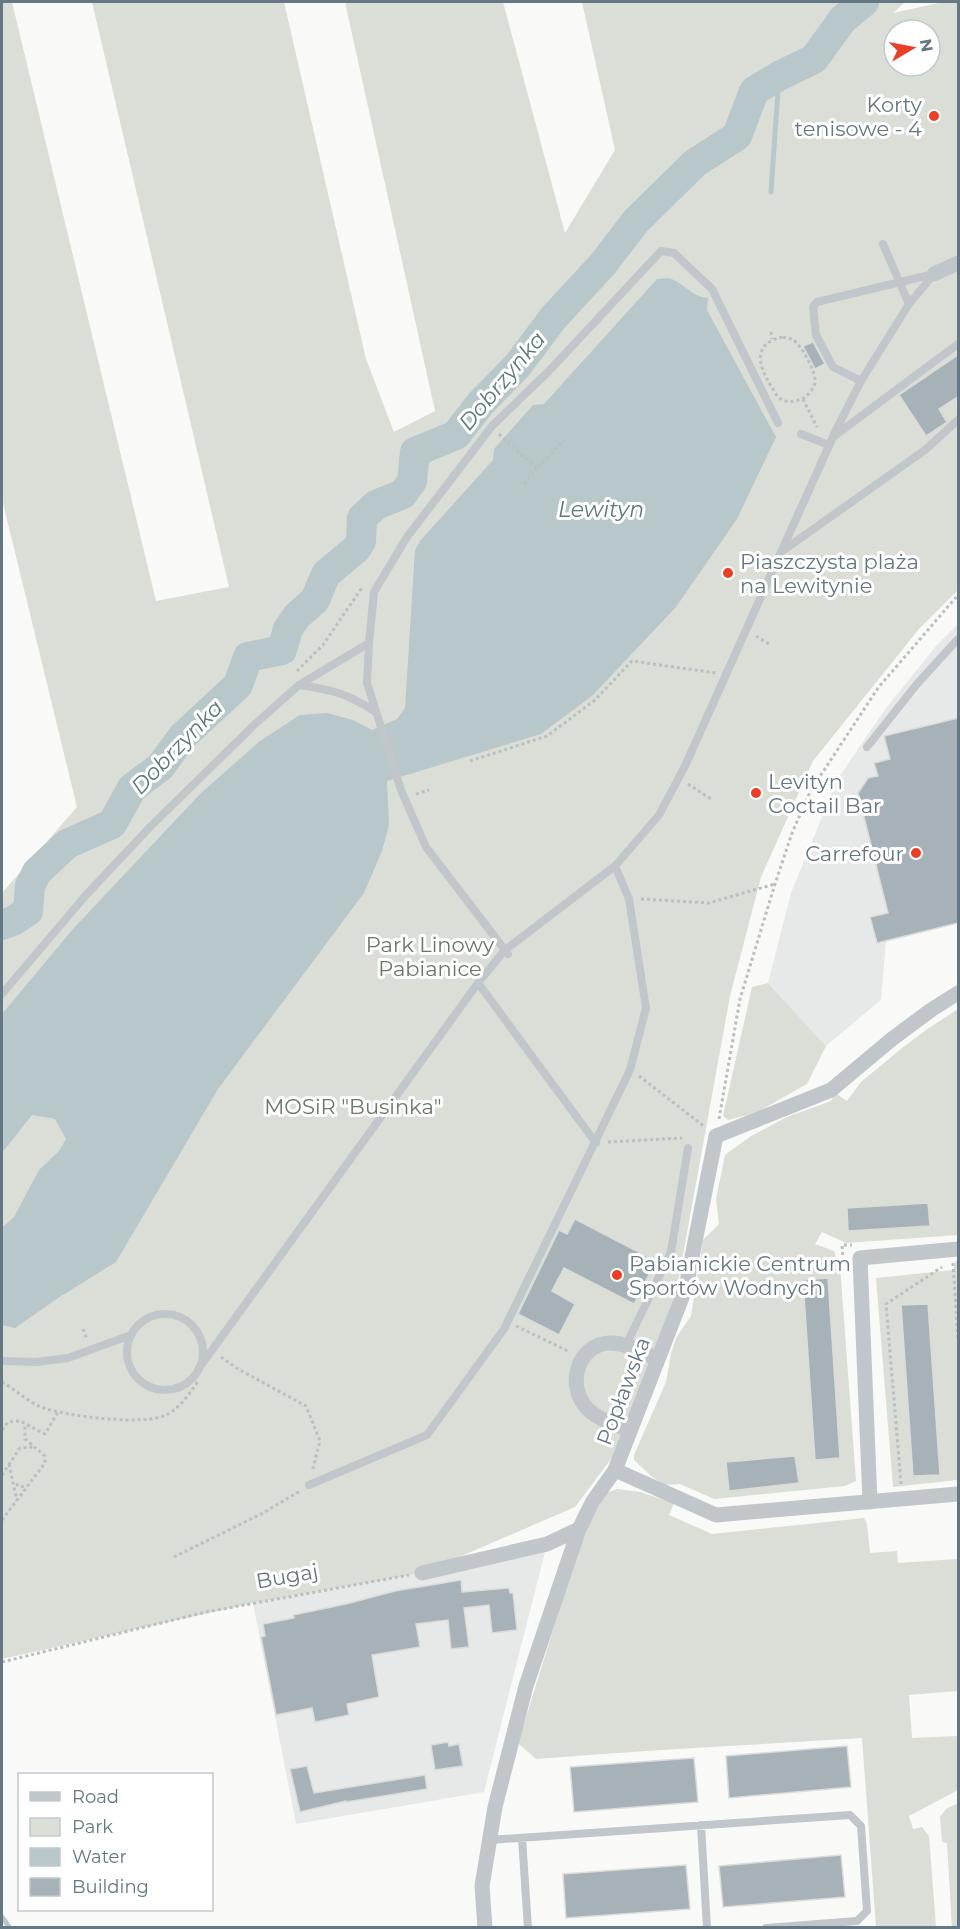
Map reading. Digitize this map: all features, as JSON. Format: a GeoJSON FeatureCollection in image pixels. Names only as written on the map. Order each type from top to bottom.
{"type":"FeatureCollection","features":[{"type":"Feature","properties":{"kind":"street"},"geometry":{"type":"LineString","coordinates":[[934,274],[958,263]]}},
{"type":"Feature","properties":{"kind":"street"},"geometry":{"type":"LineString","coordinates":[[716,1136],[831,1090],[892,1039],[958,993]]}},
{"type":"Feature","properties":{"kind":"street","name":"Popławska"},"geometry":{"type":"LineString","coordinates":[[485,1928],[482,1886],[489,1840],[495,1807],[526,1686],[579,1529],[593,1501],[615,1470],[686,1287],[716,1136]]}},
{"type":"Feature","properties":{"kind":"street"},"geometry":{"type":"LineString","coordinates":[[870,1502],[860,1258],[958,1249]]}},
{"type":"Feature","properties":{"kind":"street"},"geometry":{"type":"LineString","coordinates":[[630,1430],[598,1418],[585,1406],[579,1396],[576,1383],[577,1370],[583,1358],[593,1348],[608,1343],[626,1345],[658,1359]]}},
{"type":"Feature","properties":{"kind":"street"},"geometry":{"type":"LineString","coordinates":[[615,1470],[716,1515],[958,1494]]}},
{"type":"Feature","properties":{"kind":"street"},"geometry":{"type":"LineString","coordinates":[[422,1572],[547,1545],[579,1529]]}},
{"type":"Feature","properties":{"kind":"lane"},"geometry":{"type":"LineString","coordinates":[[883,244],[909,304]]}},
{"type":"Feature","properties":{"kind":"lane"},"geometry":{"type":"LineString","coordinates":[[507,952],[426,847],[402,790],[367,683],[374,592],[407,537],[492,426],[549,371],[661,251],[674,253],[712,289],[778,423]]}},
{"type":"Feature","properties":{"kind":"lane"},"geometry":{"type":"LineString","coordinates":[[861,381],[834,367],[816,334],[813,307],[816,302],[934,274]]}},
{"type":"Feature","properties":{"kind":"lane"},"geometry":{"type":"LineString","coordinates":[[200,1368],[203,1345],[199,1334],[182,1317],[159,1314],[147,1318],[131,1335],[128,1361],[134,1373],[143,1382],[155,1388],[168,1390],[192,1379],[200,1368],[211,1351],[478,983],[507,952],[615,866],[659,815],[727,675],[827,445],[861,381],[909,304],[934,274]]}},
{"type":"Feature","properties":{"kind":"lane"},"geometry":{"type":"LineString","coordinates":[[833,437],[958,344]]}},
{"type":"Feature","properties":{"kind":"lane"},"geometry":{"type":"LineString","coordinates":[[781,552],[925,450],[958,420]]}},
{"type":"Feature","properties":{"kind":"lane"},"geometry":{"type":"LineString","coordinates":[[801,434],[827,445]]}},
{"type":"Feature","properties":{"kind":"lane"},"geometry":{"type":"LineString","coordinates":[[867,747],[917,684],[958,639]]}},
{"type":"Feature","properties":{"kind":"lane"},"geometry":{"type":"LineString","coordinates":[[2,994],[86,895],[254,725],[299,685],[369,643]]}},
{"type":"Feature","properties":{"kind":"lane"},"geometry":{"type":"LineString","coordinates":[[299,685],[334,690],[357,699],[376,712]]}},
{"type":"Feature","properties":{"kind":"lane"},"geometry":{"type":"LineString","coordinates":[[309,1485],[427,1435],[508,1322],[630,1070],[646,1008],[629,899],[615,866]]}},
{"type":"Feature","properties":{"kind":"lane"},"geometry":{"type":"LineString","coordinates":[[478,983],[596,1143]]}},
{"type":"Feature","properties":{"kind":"lane"},"geometry":{"type":"LineString","coordinates":[[626,1345],[671,1252],[688,1148]]}},
{"type":"Feature","properties":{"kind":"lane"},"geometry":{"type":"LineString","coordinates":[[2,1361],[36,1362],[68,1358],[131,1335]]}},
{"type":"Feature","properties":{"kind":"lane"},"geometry":{"type":"LineString","coordinates":[[489,1840],[850,1815],[861,1826],[867,1911],[857,1921],[766,1928]]}},
{"type":"Feature","properties":{"kind":"lane"},"geometry":{"type":"LineString","coordinates":[[701,1825],[708,1928]]}},
{"type":"Feature","properties":{"kind":"lane"},"geometry":{"type":"LineString","coordinates":[[522,1838],[528,1928]]}},
{"type":"Feature","properties":{"kind":"path"},"geometry":{"type":"LineString","coordinates":[[771,332],[772,339]]}},
{"type":"Feature","properties":{"kind":"path"},"geometry":{"type":"LineString","coordinates":[[783,337],[792,339],[800,346],[815,374],[815,384],[803,399],[783,400],[776,395],[768,381],[761,366],[760,354],[764,346],[772,339],[783,337]]}},
{"type":"Feature","properties":{"kind":"path"},"geometry":{"type":"LineString","coordinates":[[803,399],[827,445]]}},
{"type":"Feature","properties":{"kind":"path"},"geometry":{"type":"LineString","coordinates":[[504,438],[537,469]]}},
{"type":"Feature","properties":{"kind":"path"},"geometry":{"type":"LineString","coordinates":[[524,484],[564,440]]}},
{"type":"Feature","properties":{"kind":"path"},"geometry":{"type":"LineString","coordinates":[[291,676],[323,645],[366,581]]}},
{"type":"Feature","properties":{"kind":"path"},"geometry":{"type":"LineString","coordinates":[[630,1070],[716,1136],[740,999],[792,833],[811,790],[878,688],[958,595]]}},
{"type":"Feature","properties":{"kind":"path"},"geometry":{"type":"LineString","coordinates":[[470,761],[547,736],[595,700],[632,661],[727,675]]}},
{"type":"Feature","properties":{"kind":"path"},"geometry":{"type":"LineString","coordinates":[[679,777],[711,799]]}},
{"type":"Feature","properties":{"kind":"path"},"geometry":{"type":"LineString","coordinates":[[629,899],[709,903],[775,884]]}},
{"type":"Feature","properties":{"kind":"path"},"geometry":{"type":"LineString","coordinates":[[596,1143],[683,1138]]}},
{"type":"Feature","properties":{"kind":"path"},"geometry":{"type":"LineString","coordinates":[[844,1270],[842,1245],[853,1245]]}},
{"type":"Feature","properties":{"kind":"path"},"geometry":{"type":"LineString","coordinates":[[901,1488],[886,1304],[953,1260],[958,1340]]}},
{"type":"Feature","properties":{"kind":"path"},"geometry":{"type":"LineString","coordinates":[[508,1322],[583,1358]]}},
{"type":"Feature","properties":{"kind":"path"},"geometry":{"type":"LineString","coordinates":[[174,1557],[263,1513],[309,1485],[320,1441],[306,1406],[238,1369],[211,1351]]}},
{"type":"Feature","properties":{"kind":"path"},"geometry":{"type":"LineString","coordinates":[[2,1382],[39,1406],[58,1412],[151,1420]]}},
{"type":"Feature","properties":{"kind":"path"},"geometry":{"type":"LineString","coordinates":[[2,1430],[8,1422],[20,1421],[45,1434],[58,1412]]}},
{"type":"Feature","properties":{"kind":"path"},"geometry":{"type":"LineString","coordinates":[[2,1475],[25,1439],[25,1424]]}},
{"type":"Feature","properties":{"kind":"path"},"geometry":{"type":"LineString","coordinates":[[2,1520],[45,1464],[45,1456],[25,1439]]}},
{"type":"Feature","properties":{"kind":"path"},"geometry":{"type":"LineString","coordinates":[[20,1448],[34,1447]]}},
{"type":"Feature","properties":{"kind":"path"},"geometry":{"type":"LineString","coordinates":[[9,1464],[17,1501]]}},
{"type":"Feature","properties":{"kind":"path"},"geometry":{"type":"LineString","coordinates":[[14,1482],[20,1487],[27,1486]]}},
{"type":"Feature","properties":{"kind":"path"},"geometry":{"type":"LineString","coordinates":[[2,1514],[9,1511]]}},
{"type":"Feature","properties":{"kind":"path","name":"Bugaj"},"geometry":{"type":"LineString","coordinates":[[2,1662],[206,1612],[422,1572]]}},
{"type":"Feature","properties":{"kind":"shaded area"},"geometry":{"type":"Polygon","coordinates":[[[958,624],[958,923],[886,941],[881,1000],[826,1046],[768,983],[791,893],[837,780],[886,708],[936,646],[958,624]]]}},
{"type":"Feature","properties":{"kind":"shaded area"},"geometry":{"type":"Polygon","coordinates":[[[547,1544],[484,1792],[296,1824],[253,1603],[422,1573],[547,1544]]]}},
{"type":"Feature","properties":{"kind":"green space","name":"MOSiR \"Businka\""},"geometry":{"type":"Polygon","coordinates":[[[2,2],[12,2],[156,601],[229,587],[92,2],[284,2],[366,359],[394,432],[435,411],[345,2],[503,2],[565,233],[615,150],[582,2],[905,2],[893,13],[943,2],[958,2],[958,590],[919,629],[813,761],[761,877],[730,996],[677,1288],[620,1447],[575,1507],[422,1573],[253,1603],[2,1659],[2,893],[77,807],[2,499],[2,2]]]}},
{"type":"Feature","properties":{"kind":"green space"},"geometry":{"type":"Polygon","coordinates":[[[768,983],[826,1046],[807,1084],[756,1113],[728,1120],[723,1116],[752,987],[768,983]]]}},
{"type":"Feature","properties":{"kind":"green space"},"geometry":{"type":"Polygon","coordinates":[[[958,1009],[958,1235],[846,1243],[822,1232],[815,1244],[834,1251],[840,1266],[856,1481],[845,1486],[714,1499],[680,1484],[664,1485],[634,1460],[634,1455],[666,1382],[676,1338],[691,1316],[703,1240],[719,1224],[716,1199],[725,1155],[751,1136],[787,1117],[831,1101],[835,1093],[847,1101],[861,1082],[902,1048],[958,1009]]]}},
{"type":"Feature","properties":{"kind":"green space"},"geometry":{"type":"Polygon","coordinates":[[[958,1260],[958,1480],[893,1487],[876,1278],[953,1270],[958,1260]]]}},
{"type":"Feature","properties":{"kind":"green space"},"geometry":{"type":"Polygon","coordinates":[[[617,1489],[640,1492],[674,1503],[669,1515],[712,1534],[864,1518],[867,1524],[870,1553],[897,1551],[898,1563],[958,1559],[958,1691],[909,1695],[912,1738],[958,1736],[958,1790],[909,1816],[913,1829],[922,1827],[929,1836],[936,1927],[876,1927],[862,1738],[536,1759],[518,1743],[582,1537],[606,1493],[617,1489]]]}},
{"type":"Feature","properties":{"kind":"green space"},"geometry":{"type":"Polygon","coordinates":[[[958,1803],[958,1927],[952,1928],[947,1843],[942,1842],[940,1817],[946,1809],[958,1803]]]}},
{"type":"Feature","properties":{"kind":"water","name":"Lewityn"},"geometry":{"type":"Polygon","coordinates":[[[669,278],[697,295],[708,298],[707,310],[776,437],[737,519],[676,607],[592,696],[541,734],[387,781],[389,825],[382,851],[364,893],[218,1089],[116,1262],[15,1328],[2,1325],[2,1228],[14,1217],[39,1170],[59,1151],[66,1139],[55,1119],[32,1115],[2,1153],[2,1014],[73,929],[201,793],[260,741],[300,715],[327,713],[353,720],[372,730],[397,719],[405,708],[415,550],[420,541],[493,460],[494,449],[533,405],[544,404],[657,279],[669,278]]]}},
{"type":"Feature","properties":{"kind":"building"},"geometry":{"type":"Polygon","coordinates":[[[813,342],[825,364],[815,369],[803,346],[813,342]]]}},
{"type":"Feature","properties":{"kind":"building"},"geometry":{"type":"Polygon","coordinates":[[[958,355],[958,397],[939,409],[947,422],[926,436],[899,395],[958,355]]]}},
{"type":"Feature","properties":{"kind":"building","name":"Carrefour"},"geometry":{"type":"Polygon","coordinates":[[[958,718],[958,923],[877,943],[870,917],[888,913],[858,793],[868,778],[878,776],[874,763],[890,759],[884,736],[958,718]]]}},
{"type":"Feature","properties":{"kind":"building"},"geometry":{"type":"Polygon","coordinates":[[[928,1203],[930,1226],[848,1231],[847,1208],[928,1203]]]}},
{"type":"Feature","properties":{"kind":"building","name":"Pabianickie Centrum Sportów Wodnych"},"geometry":{"type":"Polygon","coordinates":[[[575,1219],[656,1261],[634,1304],[564,1268],[552,1291],[575,1304],[559,1335],[518,1314],[559,1230],[567,1234],[575,1219]]]}},
{"type":"Feature","properties":{"kind":"building"},"geometry":{"type":"Polygon","coordinates":[[[828,1278],[840,1458],[815,1460],[803,1280],[828,1278]]]}},
{"type":"Feature","properties":{"kind":"building"},"geometry":{"type":"Polygon","coordinates":[[[928,1304],[940,1475],[913,1476],[901,1305],[928,1304]]]}},
{"type":"Feature","properties":{"kind":"building"},"geometry":{"type":"Polygon","coordinates":[[[795,1456],[799,1483],[729,1491],[726,1462],[795,1456]]]}},
{"type":"Feature","properties":{"kind":"building"},"geometry":{"type":"Polygon","coordinates":[[[461,1580],[462,1592],[509,1588],[510,1593],[513,1593],[517,1630],[492,1633],[489,1605],[464,1608],[469,1647],[451,1649],[448,1620],[416,1624],[420,1647],[372,1655],[379,1697],[347,1704],[349,1715],[315,1722],[312,1708],[276,1715],[261,1637],[265,1636],[263,1624],[395,1591],[461,1580]]]}},
{"type":"Feature","properties":{"kind":"building"},"geometry":{"type":"Polygon","coordinates":[[[448,1742],[449,1746],[459,1744],[463,1766],[435,1770],[431,1745],[448,1742]]]}},
{"type":"Feature","properties":{"kind":"building"},"geometry":{"type":"Polygon","coordinates":[[[847,1746],[851,1787],[729,1798],[726,1756],[847,1746]]]}},
{"type":"Feature","properties":{"kind":"building"},"geometry":{"type":"Polygon","coordinates":[[[694,1758],[698,1802],[574,1812],[570,1767],[694,1758]]]}},
{"type":"Feature","properties":{"kind":"building"},"geometry":{"type":"Polygon","coordinates":[[[307,1766],[314,1793],[425,1775],[427,1789],[346,1801],[300,1812],[290,1769],[307,1766]]]}},
{"type":"Feature","properties":{"kind":"building"},"geometry":{"type":"Polygon","coordinates":[[[841,1855],[845,1897],[723,1907],[719,1866],[841,1855]]]}},
{"type":"Feature","properties":{"kind":"building"},"geometry":{"type":"Polygon","coordinates":[[[686,1865],[690,1909],[566,1918],[563,1874],[686,1865]]]}},
{"type":"Feature","properties":{"kind":"waterway","name":"Dobrzynka"},"geometry":{"type":"LineString","coordinates":[[2,925],[28,911],[30,886],[37,872],[67,844],[112,824],[132,788],[161,766],[182,737],[238,685],[248,657],[282,650],[288,629],[297,616],[315,600],[326,574],[356,549],[361,541],[362,518],[376,505],[403,494],[412,481],[415,452],[456,435],[480,404],[518,365],[554,317],[603,264],[636,221],[695,163],[737,136],[754,91],[814,59],[843,19],[864,2]]}},
{"type":"Feature","properties":{"kind":"waterway"},"geometry":{"type":"LineString","coordinates":[[771,192],[779,76]]}},
{"type":"Feature","properties":{"kind":"waterway"},"geometry":{"type":"LineString","coordinates":[[2,1917],[10,1928]]}},
{"type":"Feature","properties":{"kind":"place","name":"Korty tenisowe - 4"},"geometry":{"type":"Point","coordinates":[934,116]}},
{"type":"Feature","properties":{"kind":"place","name":"Piaszczysta plaża na Lewitynie"},"geometry":{"type":"Point","coordinates":[728,573]}},
{"type":"Feature","properties":{"kind":"place","name":"Levityn Coctail Bar"},"geometry":{"type":"Point","coordinates":[756,793]}},
{"type":"Feature","properties":{"kind":"place","name":"Carrefour"},"geometry":{"type":"Point","coordinates":[916,853]}},
{"type":"Feature","properties":{"kind":"place","name":"Pabianickie Centrum Sportów Wodnych"},"geometry":{"type":"Point","coordinates":[617,1275]}},
{"type":"Feature","properties":{"kind":"park label","name":"Park Linowy Pabianice"},"geometry":{"type":"Point","coordinates":[430,956]}}]}
